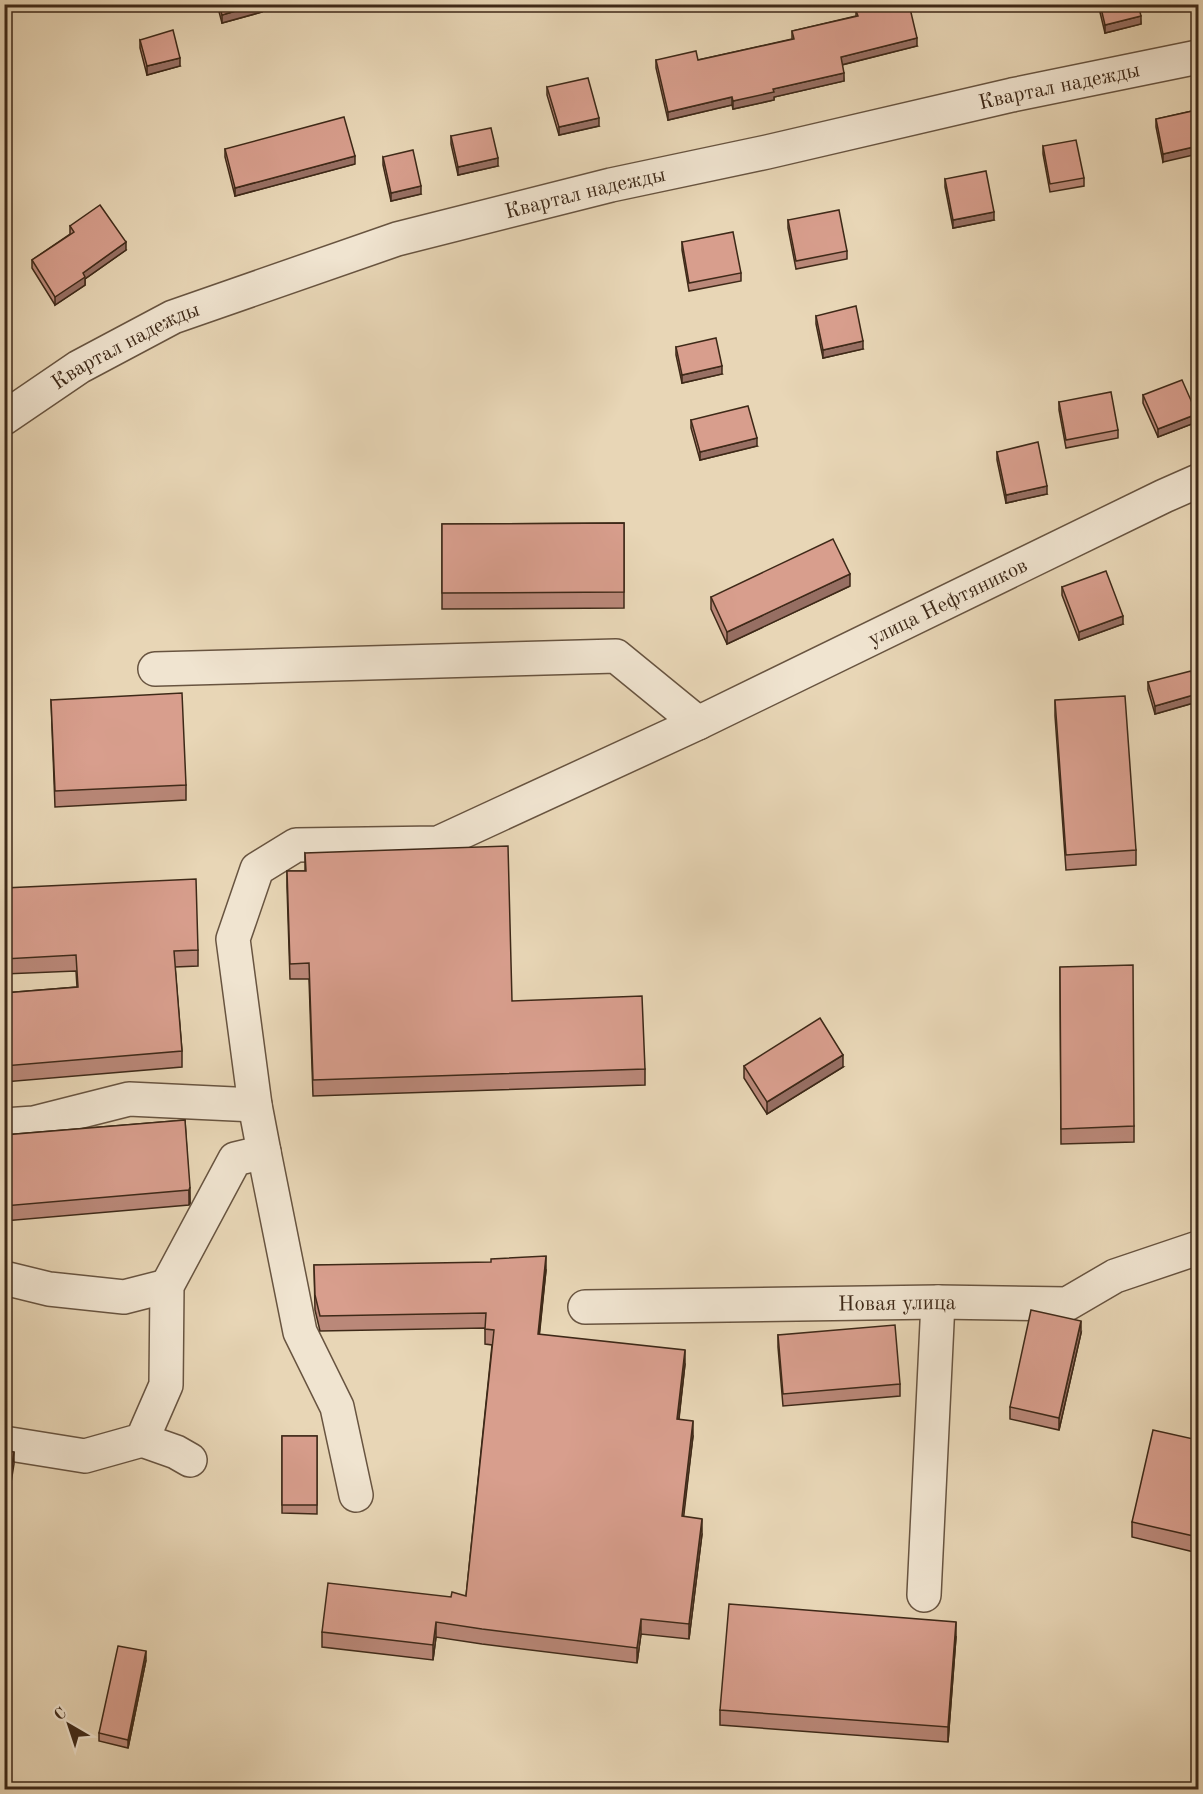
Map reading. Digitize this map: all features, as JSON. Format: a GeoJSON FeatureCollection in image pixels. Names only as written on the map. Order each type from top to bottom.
{"type":"FeatureCollection","features":[{"type":"Feature","properties":{"kind":"street","name":"Квартал надежды"},"geometry":{"type":"LineString","coordinates":[[4,418],[79,368],[173,317],[397,239],[611,185],[767,152],[1012,95],[1198,57]]}},
{"type":"Feature","properties":{"kind":"street","name":"улица Нефтяников"},"geometry":{"type":"LineString","coordinates":[[356,1495],[337,1407],[300,1332],[255,1105],[233,939],[257,869],[296,845],[438,843],[698,723],[1198,481]]}},
{"type":"Feature","properties":{"kind":"street"},"geometry":{"type":"LineString","coordinates":[[154,669],[616,656],[698,723]]}},
{"type":"Feature","properties":{"kind":"street"},"geometry":{"type":"LineString","coordinates":[[4,1125],[34,1123],[129,1099],[255,1105]]}},
{"type":"Feature","properties":{"kind":"street"},"geometry":{"type":"LineString","coordinates":[[141,1440],[166,1385],[167,1286],[235,1159],[264,1152]]}},
{"type":"Feature","properties":{"kind":"street","name":"Новая улица"},"geometry":{"type":"LineString","coordinates":[[585,1307],[938,1302],[1067,1304],[1115,1276],[1198,1248]]}},
{"type":"Feature","properties":{"kind":"street"},"geometry":{"type":"LineString","coordinates":[[4,1278],[49,1289],[124,1297],[167,1286]]}},
{"type":"Feature","properties":{"kind":"street"},"geometry":{"type":"LineString","coordinates":[[924,1594],[938,1302]]}},
{"type":"Feature","properties":{"kind":"street"},"geometry":{"type":"LineString","coordinates":[[4,1443],[85,1456],[141,1440],[176,1452],[190,1460]]}},
{"type":"Feature","properties":{"kind":"building"},"geometry":{"type":"Polygon","coordinates":[[[219,4],[259,4],[222,15],[219,4]]]}},
{"type":"Feature","properties":{"kind":"building"},"geometry":{"type":"Polygon","coordinates":[[[881,4],[909,4],[917,38],[841,57],[844,73],[773,89],[774,92],[733,101],[732,97],[668,112],[656,60],[696,51],[698,60],[794,39],[792,31],[858,16],[856,11],[881,4]]]}},
{"type":"Feature","properties":{"kind":"building"},"geometry":{"type":"Polygon","coordinates":[[[1100,4],[1138,4],[1141,16],[1105,25],[1100,4]]]}},
{"type":"Feature","properties":{"kind":"building"},"geometry":{"type":"Polygon","coordinates":[[[173,30],[180,58],[147,66],[140,40],[173,30]]]}},
{"type":"Feature","properties":{"kind":"building"},"geometry":{"type":"Polygon","coordinates":[[[588,78],[599,118],[559,127],[547,87],[588,78]]]}},
{"type":"Feature","properties":{"kind":"building"},"geometry":{"type":"Polygon","coordinates":[[[1197,110],[1198,146],[1163,154],[1156,119],[1197,110]]]}},
{"type":"Feature","properties":{"kind":"building"},"geometry":{"type":"Polygon","coordinates":[[[344,117],[355,156],[235,188],[225,149],[344,117]]]}},
{"type":"Feature","properties":{"kind":"building"},"geometry":{"type":"Polygon","coordinates":[[[491,128],[498,158],[458,167],[451,136],[491,128]]]}},
{"type":"Feature","properties":{"kind":"building"},"geometry":{"type":"Polygon","coordinates":[[[1076,140],[1084,178],[1050,184],[1043,146],[1076,140]]]}},
{"type":"Feature","properties":{"kind":"building"},"geometry":{"type":"Polygon","coordinates":[[[413,150],[421,186],[391,193],[383,157],[413,150]]]}},
{"type":"Feature","properties":{"kind":"building"},"geometry":{"type":"Polygon","coordinates":[[[986,171],[994,212],[953,220],[945,179],[986,171]]]}},
{"type":"Feature","properties":{"kind":"building"},"geometry":{"type":"Polygon","coordinates":[[[100,205],[126,242],[83,273],[85,277],[55,297],[32,260],[74,232],[70,226],[100,205]]]}},
{"type":"Feature","properties":{"kind":"building"},"geometry":{"type":"Polygon","coordinates":[[[839,210],[847,251],[796,261],[788,220],[839,210]]]}},
{"type":"Feature","properties":{"kind":"building"},"geometry":{"type":"Polygon","coordinates":[[[733,232],[741,273],[689,283],[682,242],[733,232]]]}},
{"type":"Feature","properties":{"kind":"building"},"geometry":{"type":"Polygon","coordinates":[[[856,306],[863,341],[823,350],[816,316],[856,306]]]}},
{"type":"Feature","properties":{"kind":"building"},"geometry":{"type":"Polygon","coordinates":[[[716,338],[722,366],[682,375],[676,347],[716,338]]]}},
{"type":"Feature","properties":{"kind":"building"},"geometry":{"type":"Polygon","coordinates":[[[1182,380],[1197,414],[1158,429],[1143,395],[1182,380]]]}},
{"type":"Feature","properties":{"kind":"building"},"geometry":{"type":"Polygon","coordinates":[[[1111,392],[1118,430],[1066,440],[1059,402],[1111,392]]]}},
{"type":"Feature","properties":{"kind":"building"},"geometry":{"type":"Polygon","coordinates":[[[748,406],[757,438],[700,452],[691,420],[748,406]]]}},
{"type":"Feature","properties":{"kind":"building"},"geometry":{"type":"Polygon","coordinates":[[[1038,442],[1047,486],[1006,495],[997,452],[1038,442]]]}},
{"type":"Feature","properties":{"kind":"building"},"geometry":{"type":"Polygon","coordinates":[[[624,523],[624,592],[442,593],[442,524],[624,523]]]}},
{"type":"Feature","properties":{"kind":"building"},"geometry":{"type":"Polygon","coordinates":[[[833,539],[850,574],[727,632],[711,597],[833,539]]]}},
{"type":"Feature","properties":{"kind":"building"},"geometry":{"type":"Polygon","coordinates":[[[1106,571],[1123,616],[1079,632],[1062,587],[1106,571]]]}},
{"type":"Feature","properties":{"kind":"building"},"geometry":{"type":"Polygon","coordinates":[[[1191,671],[1197,694],[1155,706],[1148,682],[1191,671]]]}},
{"type":"Feature","properties":{"kind":"building"},"geometry":{"type":"Polygon","coordinates":[[[182,693],[186,785],[55,791],[51,700],[182,693]]]}},
{"type":"Feature","properties":{"kind":"building"},"geometry":{"type":"Polygon","coordinates":[[[1125,696],[1136,850],[1066,855],[1055,700],[1125,696]]]}},
{"type":"Feature","properties":{"kind":"building"},"geometry":{"type":"Polygon","coordinates":[[[508,846],[512,1001],[642,996],[645,1069],[313,1080],[309,963],[290,964],[287,871],[306,871],[305,853],[508,846]]]}},
{"type":"Feature","properties":{"kind":"building"},"geometry":{"type":"Polygon","coordinates":[[[196,879],[198,950],[174,951],[182,1051],[4,1066],[4,993],[78,987],[76,955],[4,959],[4,888],[196,879]]]}},
{"type":"Feature","properties":{"kind":"building"},"geometry":{"type":"Polygon","coordinates":[[[1133,965],[1134,1126],[1061,1129],[1060,967],[1133,965]]]}},
{"type":"Feature","properties":{"kind":"building"},"geometry":{"type":"Polygon","coordinates":[[[820,1018],[843,1055],[767,1102],[744,1066],[820,1018]]]}},
{"type":"Feature","properties":{"kind":"building"},"geometry":{"type":"Polygon","coordinates":[[[185,1120],[189,1190],[4,1206],[4,1135],[185,1120]]]}},
{"type":"Feature","properties":{"kind":"building"},"geometry":{"type":"Polygon","coordinates":[[[546,1256],[538,1334],[685,1350],[677,1419],[693,1421],[682,1516],[702,1519],[689,1624],[641,1619],[637,1648],[436,1622],[433,1645],[322,1632],[328,1583],[451,1597],[452,1592],[466,1596],[494,1330],[485,1329],[486,1313],[320,1316],[315,1295],[314,1265],[491,1262],[491,1259],[546,1256]]]}},
{"type":"Feature","properties":{"kind":"building"},"geometry":{"type":"Polygon","coordinates":[[[1031,1310],[1081,1321],[1059,1418],[1010,1407],[1031,1310]]]}},
{"type":"Feature","properties":{"kind":"building"},"geometry":{"type":"Polygon","coordinates":[[[895,1325],[900,1384],[783,1394],[778,1335],[895,1325]]]}},
{"type":"Feature","properties":{"kind":"building"},"geometry":{"type":"Polygon","coordinates":[[[1153,1430],[1198,1440],[1198,1537],[1132,1522],[1153,1430]]]}},
{"type":"Feature","properties":{"kind":"building"},"geometry":{"type":"Polygon","coordinates":[[[282,1436],[317,1436],[317,1505],[282,1505],[282,1436]]]}},
{"type":"Feature","properties":{"kind":"building"},"geometry":{"type":"Polygon","coordinates":[[[4,1451],[14,1452],[4,1515],[4,1451]]]}},
{"type":"Feature","properties":{"kind":"building"},"geometry":{"type":"Polygon","coordinates":[[[729,1604],[956,1622],[948,1727],[720,1710],[729,1604]]]}},
{"type":"Feature","properties":{"kind":"building"},"geometry":{"type":"Polygon","coordinates":[[[118,1646],[146,1651],[128,1740],[99,1733],[118,1646]]]}}]}
